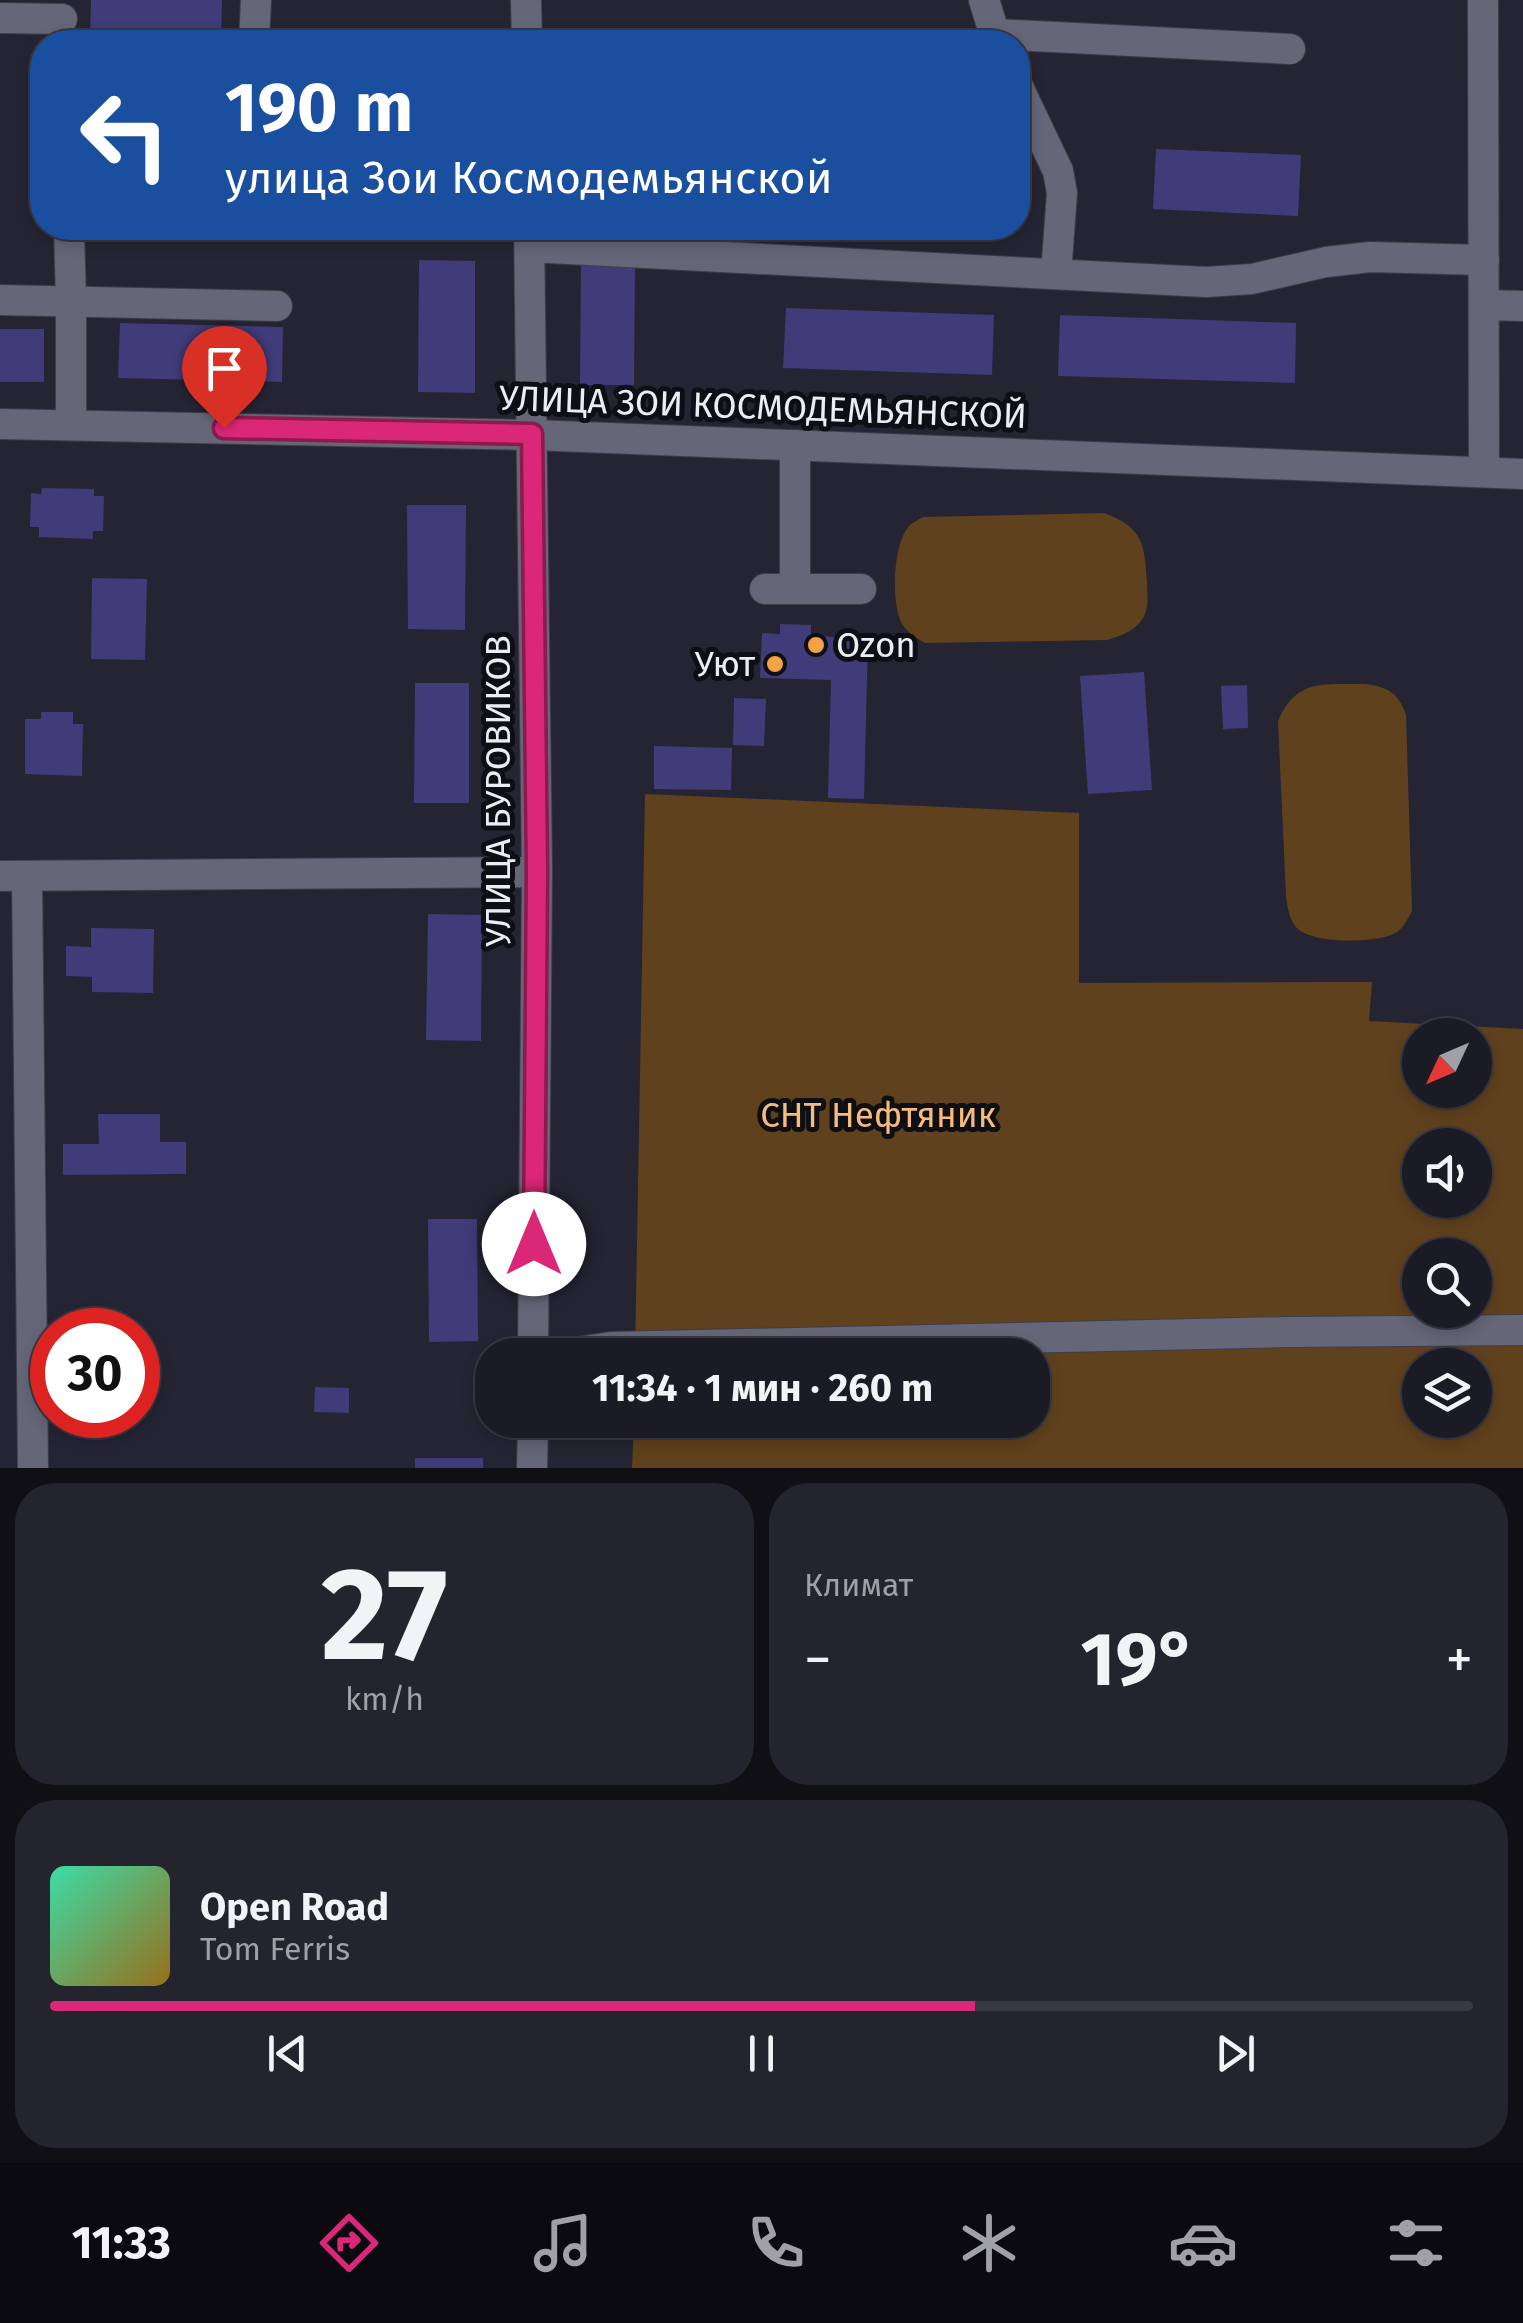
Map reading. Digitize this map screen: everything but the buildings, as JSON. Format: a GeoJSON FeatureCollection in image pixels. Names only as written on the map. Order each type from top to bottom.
{"type":"FeatureCollection","features":[{"type":"Feature","properties":{"kind":"street"},"geometry":{"type":"LineString","coordinates":[[255,30],[256,0]]}},
{"type":"Feature","properties":{"kind":"street"},"geometry":{"type":"LineString","coordinates":[[526,0],[527,30]]}},
{"type":"Feature","properties":{"kind":"street"},"geometry":{"type":"LineString","coordinates":[[984,0],[993,30]]}},
{"type":"Feature","properties":{"kind":"street"},"geometry":{"type":"LineString","coordinates":[[1483,0],[1484,472]]}},
{"type":"Feature","properties":{"kind":"street"},"geometry":{"type":"LineString","coordinates":[[0,18],[62,20]]}},
{"type":"Feature","properties":{"kind":"street"},"geometry":{"type":"LineString","coordinates":[[1030,39],[1290,48]]}},
{"type":"Feature","properties":{"kind":"street"},"geometry":{"type":"LineString","coordinates":[[1030,112],[1058,171],[1062,193],[1056,274]]}},
{"type":"Feature","properties":{"kind":"street"},"geometry":{"type":"LineString","coordinates":[[68,240],[70,425]]}},
{"type":"Feature","properties":{"kind":"street","name":"УЛИЦА БУРОВИКОВ"},"geometry":{"type":"LineString","coordinates":[[530,240],[537,872],[534,1338]]}},
{"type":"Feature","properties":{"kind":"street"},"geometry":{"type":"LineString","coordinates":[[573,240],[1206,282],[1370,257],[1484,260]]}},
{"type":"Feature","properties":{"kind":"street"},"geometry":{"type":"LineString","coordinates":[[0,300],[278,306]]}},
{"type":"Feature","properties":{"kind":"street"},"geometry":{"type":"LineString","coordinates":[[1484,304],[1523,306]]}},
{"type":"Feature","properties":{"kind":"street","name":"УЛИЦА ЗОИ КОСМОДЕМЬЯНСКОЙ"},"geometry":{"type":"LineString","coordinates":[[0,424],[532,434],[1523,474]]}},
{"type":"Feature","properties":{"kind":"street"},"geometry":{"type":"LineString","coordinates":[[795,445],[780,589],[861,590]]}},
{"type":"Feature","properties":{"kind":"street"},"geometry":{"type":"LineString","coordinates":[[33,1468],[14,876],[537,872]]}},
{"type":"Feature","properties":{"kind":"street"},"geometry":{"type":"LineString","coordinates":[[1018,1338],[1523,1330]]}},
{"type":"Feature","properties":{"kind":"street"},"geometry":{"type":"LineString","coordinates":[[532,1468],[533,1438]]}},
{"type":"Feature","properties":{"kind":"green space"},"geometry":{"type":"Polygon","coordinates":[[[1104,513],[1134,531],[1143,547],[1147,607],[1141,621],[1130,631],[1107,640],[925,643],[901,622],[896,601],[897,559],[904,534],[923,517],[1104,513]]]}},
{"type":"Feature","properties":{"kind":"green space"},"geometry":{"type":"Polygon","coordinates":[[[1365,684],[1392,692],[1406,715],[1412,911],[1401,929],[1382,938],[1314,937],[1296,927],[1286,896],[1278,721],[1303,690],[1365,684]]]}},
{"type":"Feature","properties":{"kind":"green space","name":"СНТ Нефтяник"},"geometry":{"type":"Polygon","coordinates":[[[645,794],[1079,813],[1079,983],[1372,982],[1369,1021],[1402,1023],[1402,1108],[1492,1108],[1492,1027],[1523,1029],[1523,1468],[632,1468],[633,1438],[1050,1438],[1050,1338],[635,1338],[645,794]]]}},
{"type":"Feature","properties":{"kind":"place","name":"Ozon"},"geometry":{"type":"Point","coordinates":[816,645]}},
{"type":"Feature","properties":{"kind":"place","name":"Уют"},"geometry":{"type":"Point","coordinates":[775,664]}},
{"type":"Feature","properties":{"kind":"route"},"geometry":{"type":"LineString","coordinates":[[224,428],[532,434],[537,872],[534,1244]]}}]}
